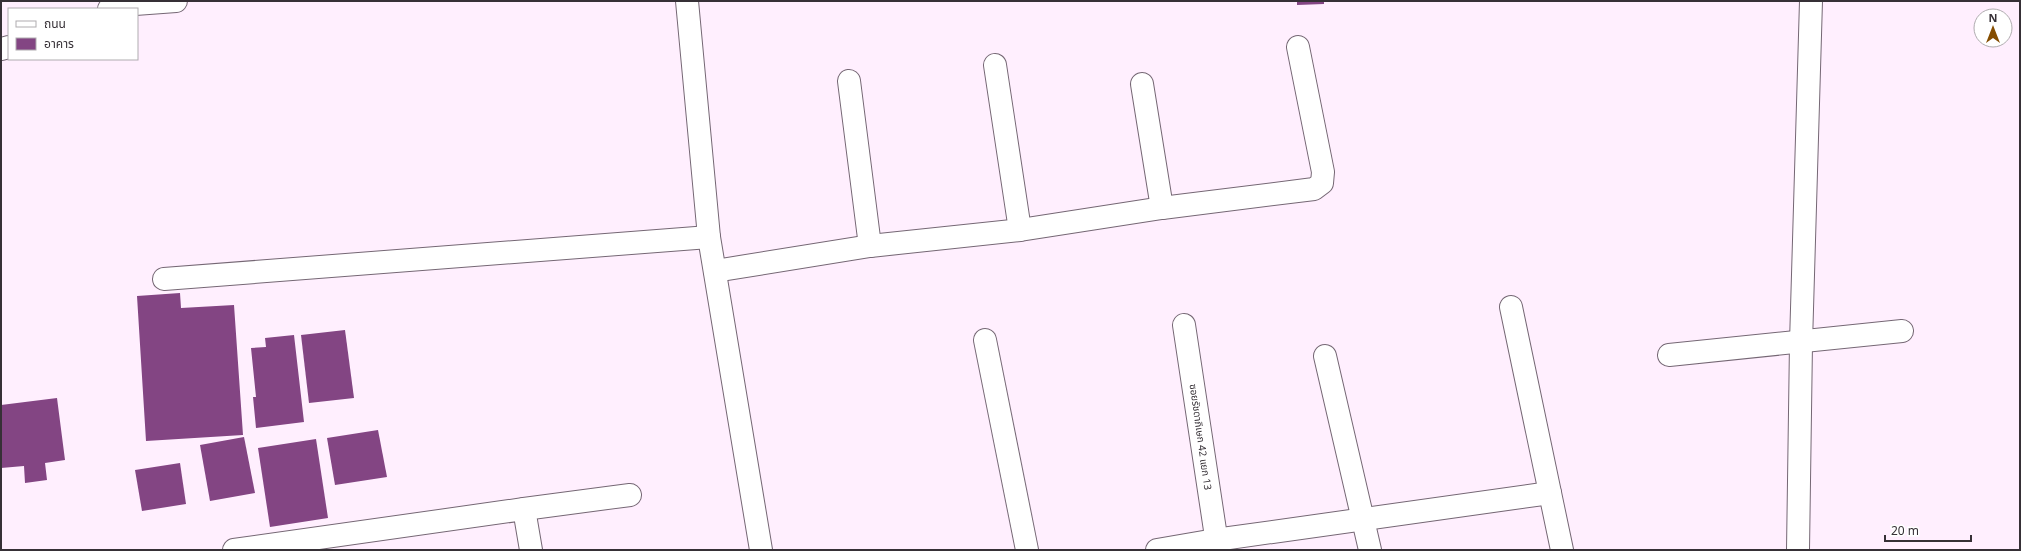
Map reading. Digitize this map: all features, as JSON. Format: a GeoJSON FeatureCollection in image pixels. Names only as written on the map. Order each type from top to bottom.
{"type":"FeatureCollection","features":[{"type":"Feature","properties":{"kind":"street"},"geometry":{"type":"LineString","coordinates":[[110,6],[176,1]]}},
{"type":"Feature","properties":{"kind":"street"},"geometry":{"type":"LineString","coordinates":[[687,1],[709,237],[761,550]]}},
{"type":"Feature","properties":{"kind":"street"},"geometry":{"type":"LineString","coordinates":[[1798,550],[1801,343],[1810,1]]}},
{"type":"Feature","properties":{"kind":"street"},"geometry":{"type":"LineString","coordinates":[[715,271],[870,246],[1020,230],[1162,208],[1314,189],[1322,183],[1323,172],[1298,47]]}},
{"type":"Feature","properties":{"kind":"street"},"geometry":{"type":"LineString","coordinates":[[995,65],[1020,230]]}},
{"type":"Feature","properties":{"kind":"street"},"geometry":{"type":"LineString","coordinates":[[848,81],[870,246]]}},
{"type":"Feature","properties":{"kind":"street"},"geometry":{"type":"LineString","coordinates":[[1142,84],[1162,208]]}},
{"type":"Feature","properties":{"kind":"street"},"geometry":{"type":"LineString","coordinates":[[164,279],[709,237]]}},
{"type":"Feature","properties":{"kind":"street"},"geometry":{"type":"LineString","coordinates":[[1511,307],[1562,550]]}},
{"type":"Feature","properties":{"kind":"street","name":"ซอยรัชดาภิเษก 42 แยก 13"},"geometry":{"type":"LineString","coordinates":[[1184,325],[1216,545]]}},
{"type":"Feature","properties":{"kind":"street"},"geometry":{"type":"LineString","coordinates":[[1669,355],[1801,343],[1902,331]]}},
{"type":"Feature","properties":{"kind":"street"},"geometry":{"type":"LineString","coordinates":[[985,340],[1027,550]]}},
{"type":"Feature","properties":{"kind":"street"},"geometry":{"type":"LineString","coordinates":[[1325,356],[1370,550]]}},
{"type":"Feature","properties":{"kind":"street"},"geometry":{"type":"LineString","coordinates":[[1157,550],[1216,545],[1364,520],[1550,493]]}},
{"type":"Feature","properties":{"kind":"street"},"geometry":{"type":"LineString","coordinates":[[234,550],[275,547],[524,509],[630,495]]}},
{"type":"Feature","properties":{"kind":"street"},"geometry":{"type":"LineString","coordinates":[[524,509],[530,550]]}},
{"type":"Feature","properties":{"kind":"building"},"geometry":{"type":"Polygon","coordinates":[[[1297,1],[1324,1],[1324,4],[1297,5],[1297,1]]]}},
{"type":"Feature","properties":{"kind":"building"},"geometry":{"type":"Polygon","coordinates":[[[180,293],[181,308],[234,305],[243,435],[146,441],[137,296],[180,293]]]}},
{"type":"Feature","properties":{"kind":"building"},"geometry":{"type":"Polygon","coordinates":[[[345,330],[354,398],[309,403],[301,335],[345,330]]]}},
{"type":"Feature","properties":{"kind":"building"},"geometry":{"type":"Polygon","coordinates":[[[294,335],[304,422],[256,428],[253,397],[256,397],[251,348],[266,347],[265,338],[294,335]]]}},
{"type":"Feature","properties":{"kind":"building"},"geometry":{"type":"Polygon","coordinates":[[[57,398],[65,460],[45,463],[47,480],[25,483],[24,466],[1,468],[1,405],[57,398]]]}},
{"type":"Feature","properties":{"kind":"building"},"geometry":{"type":"Polygon","coordinates":[[[378,430],[387,477],[335,485],[327,438],[378,430]]]}},
{"type":"Feature","properties":{"kind":"building"},"geometry":{"type":"Polygon","coordinates":[[[244,437],[255,493],[210,501],[200,445],[244,437]]]}},
{"type":"Feature","properties":{"kind":"building"},"geometry":{"type":"Polygon","coordinates":[[[316,439],[328,518],[270,527],[258,448],[316,439]]]}},
{"type":"Feature","properties":{"kind":"building"},"geometry":{"type":"Polygon","coordinates":[[[180,463],[186,504],[142,511],[135,470],[180,463]]]}}]}
